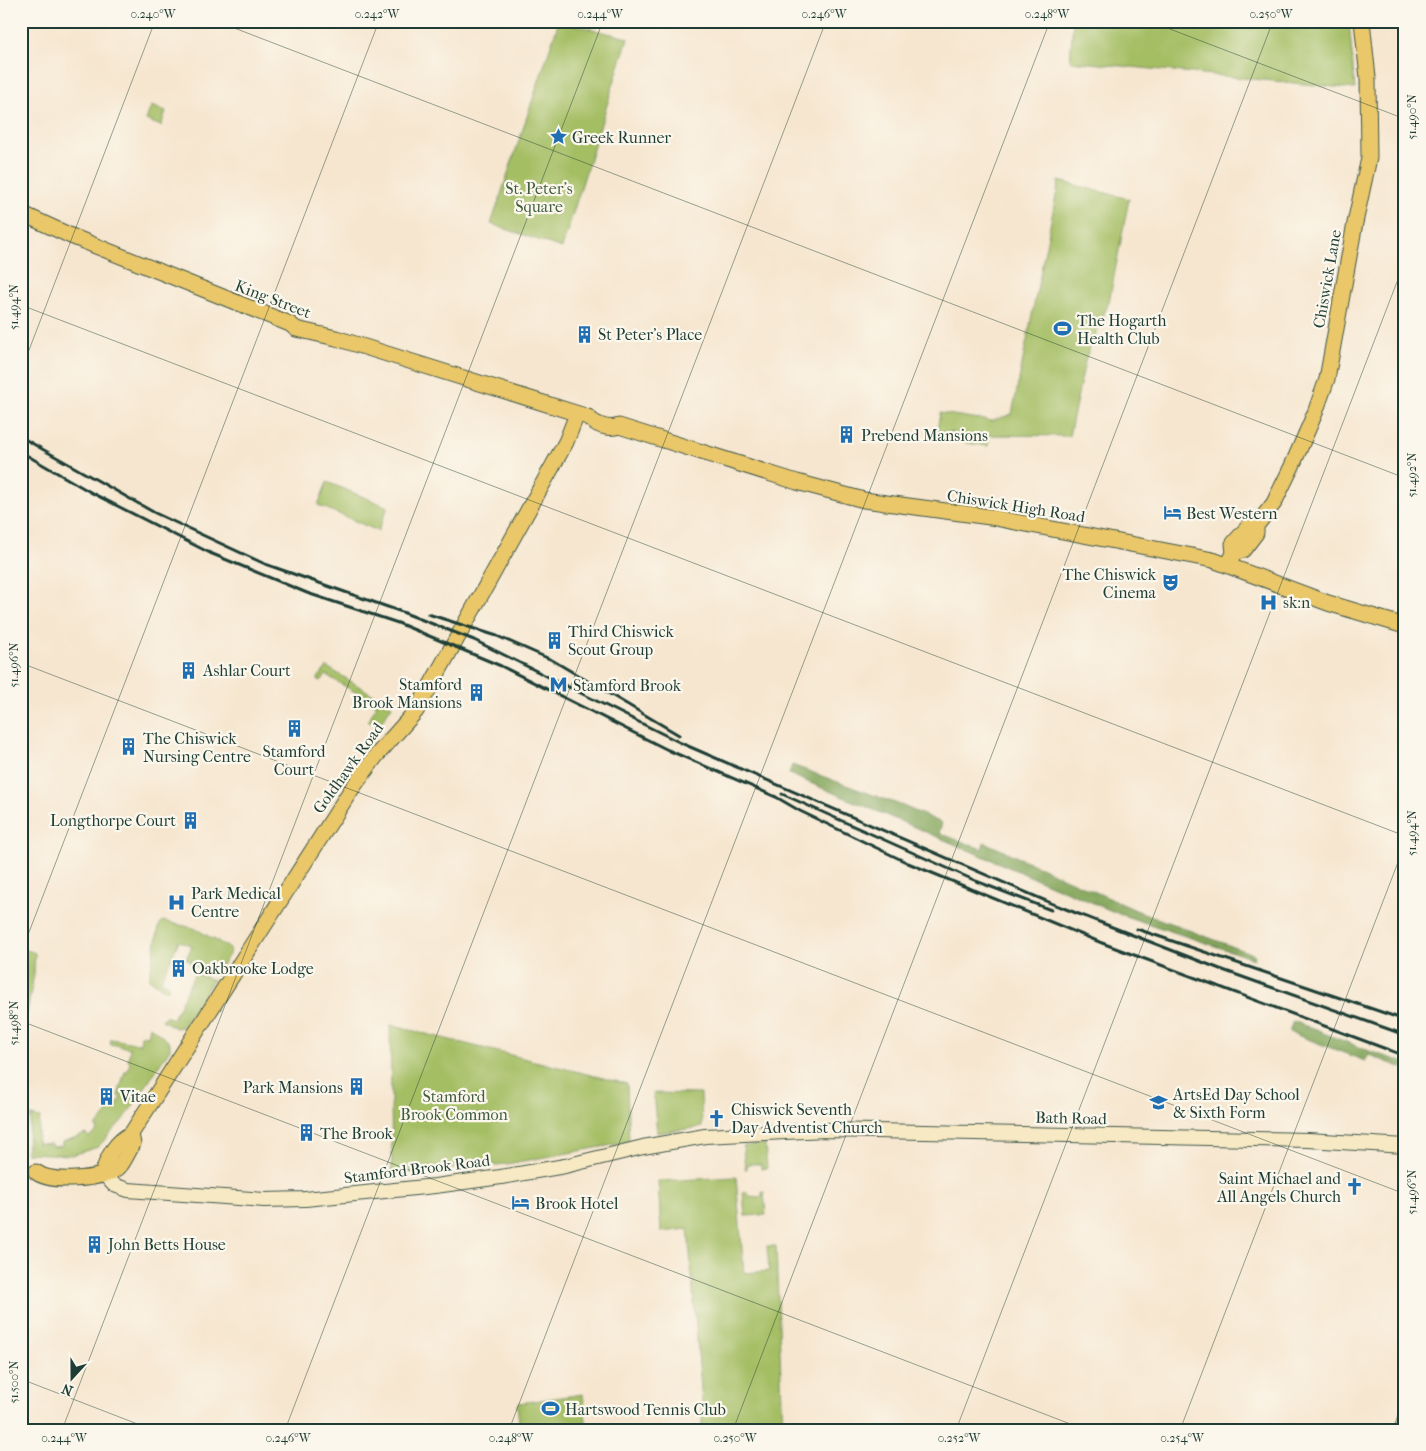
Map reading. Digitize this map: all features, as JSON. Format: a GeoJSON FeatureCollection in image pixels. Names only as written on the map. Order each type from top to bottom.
{"type":"FeatureCollection","features":[{"type":"Feature","properties":{"kind":"main road","name":"Chiswick Lane"},"geometry":{"type":"LineString","coordinates":[[1231,558],[1233,544],[1236,540],[1248,527],[1256,526],[1274,503],[1315,413],[1327,379],[1355,223],[1369,158],[1368,78],[1362,21]]}},
{"type":"Feature","properties":{"kind":"main road","name":"King Street"},"geometry":{"type":"LineString","coordinates":[[21,213],[71,236],[290,324],[296,329],[336,338],[583,415]]}},
{"type":"Feature","properties":{"kind":"main road","name":"Chiswick High Road"},"geometry":{"type":"LineString","coordinates":[[583,415],[593,423],[612,428],[619,426],[797,482],[855,498],[990,517],[1150,546],[1231,558],[1328,603],[1405,626]]}},
{"type":"Feature","properties":{"kind":"main road","name":"Goldhawk Road"},"geometry":{"type":"LineString","coordinates":[[103,1173],[106,1161],[122,1138],[131,1134],[351,790],[376,756],[416,711],[566,442],[583,415]]}},
{"type":"Feature","properties":{"kind":"main road","name":"Bath Road"},"geometry":{"type":"LineString","coordinates":[[737,1133],[844,1130],[1308,1140],[1405,1146]]}},
{"type":"Feature","properties":{"kind":"main road","name":"Stamford Brook Road"},"geometry":{"type":"LineString","coordinates":[[103,1173],[114,1185],[128,1190],[264,1200],[305,1199],[435,1186],[501,1177],[565,1166],[662,1143],[737,1133]]}},
{"type":"Feature","properties":{"kind":"main road"},"geometry":{"type":"LineString","coordinates":[[29,1171],[43,1167],[90,1169],[103,1173]]}},
{"type":"Feature","properties":{"kind":"main road"},"geometry":{"type":"LineString","coordinates":[[1402,1430],[1405,1419]]}},
{"type":"Feature","properties":{"kind":"green space","name":"St. Peter's Square"},"geometry":{"type":"Polygon","coordinates":[[[559,21],[628,38],[562,248],[491,224],[559,21]]]}},
{"type":"Feature","properties":{"kind":"green space"},"geometry":{"type":"Polygon","coordinates":[[[1073,21],[1349,21],[1355,89],[1070,61],[1073,21]]]}},
{"type":"Feature","properties":{"kind":"green space"},"geometry":{"type":"Polygon","coordinates":[[[151,106],[166,111],[161,126],[146,120],[151,106]]]}},
{"type":"Feature","properties":{"kind":"green space","name":"The Hogarth Health Club"},"geometry":{"type":"Polygon","coordinates":[[[1059,181],[1129,199],[1109,302],[1086,357],[1069,436],[989,435],[988,446],[955,441],[956,433],[937,431],[940,413],[992,421],[1012,414],[1059,181]]]}},
{"type":"Feature","properties":{"kind":"green space"},"geometry":{"type":"Polygon","coordinates":[[[327,482],[388,507],[378,531],[318,505],[327,482]]]}},
{"type":"Feature","properties":{"kind":"green space"},"geometry":{"type":"Polygon","coordinates":[[[327,667],[392,706],[378,727],[368,721],[377,705],[326,675],[321,681],[317,679],[327,667]]]}},
{"type":"Feature","properties":{"kind":"green space"},"geometry":{"type":"Polygon","coordinates":[[[792,765],[903,806],[942,823],[939,833],[982,849],[984,842],[1138,911],[1255,955],[1254,959],[1119,914],[789,774],[792,765]]]}},
{"type":"Feature","properties":{"kind":"green space"},"geometry":{"type":"Polygon","coordinates":[[[162,921],[194,928],[229,948],[230,953],[217,973],[190,964],[191,961],[186,959],[192,946],[179,941],[161,981],[169,985],[167,991],[149,979],[159,926],[162,921]]]}},
{"type":"Feature","properties":{"kind":"green space"},"geometry":{"type":"Polygon","coordinates":[[[21,948],[35,953],[34,974],[26,1019],[21,1018],[21,948]]]}},
{"type":"Feature","properties":{"kind":"green space"},"geometry":{"type":"Polygon","coordinates":[[[195,973],[213,980],[182,1027],[176,1028],[162,1020],[165,1016],[173,1019],[195,973]]]}},
{"type":"Feature","properties":{"kind":"green space"},"geometry":{"type":"Polygon","coordinates":[[[1293,1021],[1405,1063],[1405,1069],[1369,1055],[1365,1061],[1289,1032],[1293,1021]]]}},
{"type":"Feature","properties":{"kind":"green space","name":"Stamford Brook Common"},"geometry":{"type":"Polygon","coordinates":[[[390,1025],[627,1084],[629,1142],[507,1164],[392,1174],[390,1025]]]}},
{"type":"Feature","properties":{"kind":"green space"},"geometry":{"type":"Polygon","coordinates":[[[150,1026],[170,1043],[170,1049],[127,1115],[98,1147],[72,1155],[26,1153],[31,1116],[40,1118],[37,1143],[51,1144],[52,1147],[62,1146],[62,1142],[86,1134],[89,1137],[98,1130],[96,1127],[113,1106],[116,1107],[121,1098],[118,1096],[125,1071],[128,1071],[130,1062],[128,1061],[130,1048],[110,1044],[111,1039],[140,1044],[141,1035],[148,1036],[150,1026]]]}},
{"type":"Feature","properties":{"kind":"green space"},"geometry":{"type":"Polygon","coordinates":[[[653,1093],[701,1094],[702,1127],[657,1133],[653,1093]]]}},
{"type":"Feature","properties":{"kind":"green space"},"geometry":{"type":"Polygon","coordinates":[[[765,1144],[767,1168],[761,1169],[761,1164],[747,1164],[747,1169],[745,1169],[743,1146],[765,1144]]]}},
{"type":"Feature","properties":{"kind":"green space"},"geometry":{"type":"Polygon","coordinates":[[[736,1177],[744,1273],[769,1271],[767,1246],[776,1246],[783,1430],[702,1430],[702,1402],[688,1229],[661,1232],[658,1181],[736,1177]]]}},
{"type":"Feature","properties":{"kind":"green space"},"geometry":{"type":"Polygon","coordinates":[[[743,1192],[748,1192],[748,1196],[762,1197],[762,1192],[764,1192],[766,1215],[745,1216],[743,1192]]]}},
{"type":"Feature","properties":{"kind":"green space","name":"Hartswood Tennis Club"},"geometry":{"type":"Polygon","coordinates":[[[583,1394],[587,1430],[520,1430],[517,1405],[519,1403],[583,1394]]]}},
{"type":"Feature","properties":{"kind":"railway"},"geometry":{"type":"LineString","coordinates":[[21,437],[155,513],[265,564],[402,612],[474,640],[681,743],[1053,904],[1220,969],[1405,1035]]}},
{"type":"Feature","properties":{"kind":"railway"},"geometry":{"type":"LineString","coordinates":[[21,452],[92,493],[210,553],[307,593],[398,623],[501,666],[668,750],[776,797],[800,811],[908,863],[1102,943],[1405,1056]]}},
{"type":"Feature","properties":{"kind":"railway"},"geometry":{"type":"LineString","coordinates":[[428,614],[497,636],[552,660],[679,735]]}},
{"type":"Feature","properties":{"kind":"railway"},"geometry":{"type":"LineString","coordinates":[[782,794],[976,881],[1051,910]]}},
{"type":"Feature","properties":{"kind":"railway"},"geometry":{"type":"LineString","coordinates":[[1137,929],[1405,1020]]}},
{"type":"Feature","properties":{"kind":"place","name":"Greek Runner"},"geometry":{"type":"Point","coordinates":[558,137]}},
{"type":"Feature","properties":{"kind":"place","name":"The Hogarth Health Club"},"geometry":{"type":"Point","coordinates":[1063,329]}},
{"type":"Feature","properties":{"kind":"place","name":"St Peter's Place"},"geometry":{"type":"Point","coordinates":[584,334]}},
{"type":"Feature","properties":{"kind":"place","name":"Prebend Mansions"},"geometry":{"type":"Point","coordinates":[847,435]}},
{"type":"Feature","properties":{"kind":"place","name":"Best Western"},"geometry":{"type":"Point","coordinates":[1172,513]}},
{"type":"Feature","properties":{"kind":"place","name":"The Chiswick Cinema"},"geometry":{"type":"Point","coordinates":[1170,583]}},
{"type":"Feature","properties":{"kind":"place","name":"sk:n"},"geometry":{"type":"Point","coordinates":[1269,602]}},
{"type":"Feature","properties":{"kind":"place","name":"Third Chiswick Scout Group"},"geometry":{"type":"Point","coordinates":[554,640]}},
{"type":"Feature","properties":{"kind":"place","name":"Ashlar Court"},"geometry":{"type":"Point","coordinates":[189,670]}},
{"type":"Feature","properties":{"kind":"place","name":"Stamford Brook"},"geometry":{"type":"Point","coordinates":[559,685]}},
{"type":"Feature","properties":{"kind":"place","name":"Stamford Brook Mansions"},"geometry":{"type":"Point","coordinates":[476,693]}},
{"type":"Feature","properties":{"kind":"place","name":"Stamford Court"},"geometry":{"type":"Point","coordinates":[294,729]}},
{"type":"Feature","properties":{"kind":"place","name":"The Chiswick Nursing Centre"},"geometry":{"type":"Point","coordinates":[129,747]}},
{"type":"Feature","properties":{"kind":"place","name":"Longthorpe Court"},"geometry":{"type":"Point","coordinates":[190,820]}},
{"type":"Feature","properties":{"kind":"place","name":"Park Medical Centre"},"geometry":{"type":"Point","coordinates":[177,902]}},
{"type":"Feature","properties":{"kind":"place","name":"Oakbrooke Lodge"},"geometry":{"type":"Point","coordinates":[178,968]}},
{"type":"Feature","properties":{"kind":"place","name":"Park Mansions"},"geometry":{"type":"Point","coordinates":[357,1087]}},
{"type":"Feature","properties":{"kind":"place","name":"Vitae"},"geometry":{"type":"Point","coordinates":[106,1096]}},
{"type":"Feature","properties":{"kind":"place","name":"ArtsEd Day School & Sixth Form"},"geometry":{"type":"Point","coordinates":[1159,1103]}},
{"type":"Feature","properties":{"kind":"place","name":"Chiswick Seventh Day Adventist Church"},"geometry":{"type":"Point","coordinates":[717,1118]}},
{"type":"Feature","properties":{"kind":"place","name":"The Brook"},"geometry":{"type":"Point","coordinates":[306,1133]}},
{"type":"Feature","properties":{"kind":"place","name":"Saint Michael and All Angels Church"},"geometry":{"type":"Point","coordinates":[1355,1187]}},
{"type":"Feature","properties":{"kind":"place","name":"Brook Hotel"},"geometry":{"type":"Point","coordinates":[521,1203]}},
{"type":"Feature","properties":{"kind":"place","name":"John Betts House"},"geometry":{"type":"Point","coordinates":[94,1244]}},
{"type":"Feature","properties":{"kind":"place","name":"Hartswood Tennis Club"},"geometry":{"type":"Point","coordinates":[551,1409]}}]}
